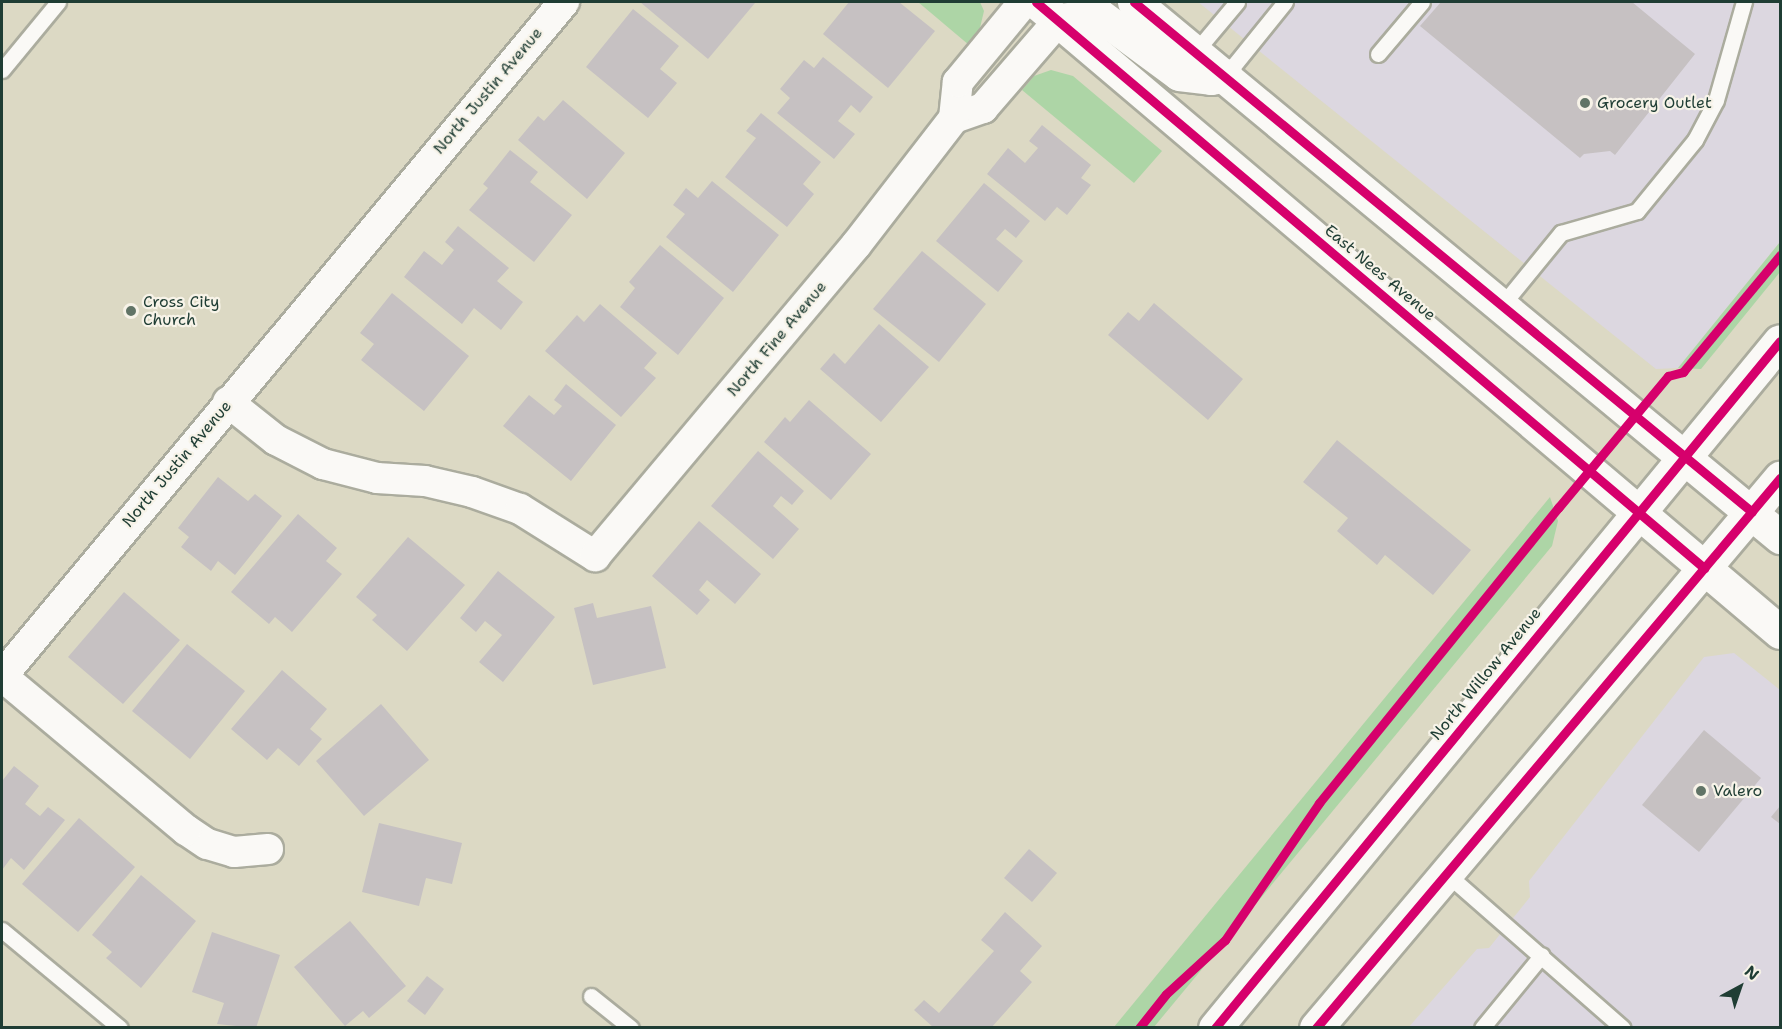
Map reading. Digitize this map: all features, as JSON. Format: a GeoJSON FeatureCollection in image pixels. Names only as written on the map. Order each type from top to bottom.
{"type":"FeatureCollection","features":[{"type":"Feature","properties":{"kind":"main road"},"geometry":{"type":"LineString","coordinates":[[1134,2],[1503,304],[1780,537]]}},
{"type":"Feature","properties":{"kind":"main road"},"geometry":{"type":"LineString","coordinates":[[1048,11],[1099,15],[1179,74],[1211,78],[1226,75]]}},
{"type":"Feature","properties":{"kind":"main road","name":"East Nees Avenue"},"geometry":{"type":"LineString","coordinates":[[1048,11],[1780,632]]}},
{"type":"Feature","properties":{"kind":"main road","name":"North Willow Avenue"},"geometry":{"type":"LineString","coordinates":[[1222,1021],[1780,341]]}},
{"type":"Feature","properties":{"kind":"main road"},"geometry":{"type":"LineString","coordinates":[[1316,1028],[1448,875],[1780,478]]}},
{"type":"Feature","properties":{"kind":"street","name":"North Justin Avenue"},"geometry":{"type":"LineString","coordinates":[[268,849],[234,852],[207,844],[186,831],[2,676],[228,402],[564,2]]}},
{"type":"Feature","properties":{"kind":"street"},"geometry":{"type":"LineString","coordinates":[[1024,2],[958,82],[954,118],[983,108],[1048,11]]}},
{"type":"Feature","properties":{"kind":"street","name":"North Fine Avenue"},"geometry":{"type":"LineString","coordinates":[[228,402],[276,440],[322,464],[377,478],[425,481],[472,492],[520,509],[596,556],[856,244],[954,118]]}},
{"type":"Feature","properties":{"kind":"lane"},"geometry":{"type":"LineString","coordinates":[[2,70],[58,2]]}},
{"type":"Feature","properties":{"kind":"lane"},"geometry":{"type":"LineString","coordinates":[[1196,51],[1237,2]]}},
{"type":"Feature","properties":{"kind":"lane"},"geometry":{"type":"LineString","coordinates":[[1226,75],[1285,2]]}},
{"type":"Feature","properties":{"kind":"lane"},"geometry":{"type":"LineString","coordinates":[[1378,54],[1422,2]]}},
{"type":"Feature","properties":{"kind":"lane"},"geometry":{"type":"LineString","coordinates":[[1503,304],[1561,233],[1637,211],[1695,140],[1716,100],[1744,2]]}},
{"type":"Feature","properties":{"kind":"lane"},"geometry":{"type":"LineString","coordinates":[[1448,875],[1623,1028]]}},
{"type":"Feature","properties":{"kind":"lane"},"geometry":{"type":"LineString","coordinates":[[2,930],[120,1028]]}},
{"type":"Feature","properties":{"kind":"lane"},"geometry":{"type":"LineString","coordinates":[[1482,1028],[1542,955]]}},
{"type":"Feature","properties":{"kind":"lane"},"geometry":{"type":"LineString","coordinates":[[591,996],[631,1028]]}},
{"type":"Feature","properties":{"kind":"shaded area"},"geometry":{"type":"Polygon","coordinates":[[[1198,2],[1780,2],[1780,242],[1678,368],[1656,369],[1198,2]]]}},
{"type":"Feature","properties":{"kind":"shaded area"},"geometry":{"type":"Polygon","coordinates":[[[1734,653],[1780,690],[1780,1027],[1408,1028],[1477,949],[1489,948],[1530,897],[1529,881],[1704,657],[1734,653]]]}},
{"type":"Feature","properties":{"kind":"green space"},"geometry":{"type":"Polygon","coordinates":[[[918,2],[980,2],[984,11],[979,32],[969,45],[918,2]]]}},
{"type":"Feature","properties":{"kind":"green space"},"geometry":{"type":"Polygon","coordinates":[[[1051,70],[1073,76],[1162,151],[1134,183],[1022,90],[1034,76],[1051,70]]]}},
{"type":"Feature","properties":{"kind":"green space"},"geometry":{"type":"Polygon","coordinates":[[[1780,242],[1780,272],[1701,369],[1678,368],[1780,242]]]}},
{"type":"Feature","properties":{"kind":"green space"},"geometry":{"type":"Polygon","coordinates":[[[1550,497],[1558,521],[1552,546],[1154,1027],[1114,1027],[1550,497]]]}},
{"type":"Feature","properties":{"kind":"building"},"geometry":{"type":"Polygon","coordinates":[[[640,2],[754,2],[755,3],[708,59],[640,2]]]}},
{"type":"Feature","properties":{"kind":"building"},"geometry":{"type":"Polygon","coordinates":[[[849,2],[899,2],[935,31],[888,88],[823,34],[849,2]]]}},
{"type":"Feature","properties":{"kind":"building","name":"Grocery Outlet"},"geometry":{"type":"Polygon","coordinates":[[[1441,2],[1632,2],[1695,54],[1615,155],[1610,151],[1584,154],[1580,158],[1420,26],[1441,2]]]}},
{"type":"Feature","properties":{"kind":"building"},"geometry":{"type":"Polygon","coordinates":[[[633,9],[679,46],[660,69],[677,83],[648,118],[586,67],[633,9]]]}},
{"type":"Feature","properties":{"kind":"building"},"geometry":{"type":"Polygon","coordinates":[[[823,57],[873,97],[860,113],[851,105],[838,121],[855,134],[834,159],[777,113],[790,98],[780,89],[804,60],[814,68],[823,57]]]}},
{"type":"Feature","properties":{"kind":"building"},"geometry":{"type":"Polygon","coordinates":[[[563,100],[625,153],[587,199],[518,140],[538,116],[544,121],[563,100]]]}},
{"type":"Feature","properties":{"kind":"building"},"geometry":{"type":"Polygon","coordinates":[[[761,113],[821,162],[803,184],[814,194],[787,227],[725,177],[756,138],[746,131],[761,113]]]}},
{"type":"Feature","properties":{"kind":"building"},"geometry":{"type":"Polygon","coordinates":[[[1042,125],[1091,165],[1081,178],[1091,185],[1067,215],[1057,207],[1045,221],[987,174],[1008,148],[1025,163],[1038,148],[1029,141],[1042,125]]]}},
{"type":"Feature","properties":{"kind":"building"},"geometry":{"type":"Polygon","coordinates":[[[510,150],[538,172],[530,182],[572,215],[534,262],[469,210],[488,188],[483,184],[510,150]]]}},
{"type":"Feature","properties":{"kind":"building"},"geometry":{"type":"Polygon","coordinates":[[[712,181],[779,235],[733,292],[666,237],[685,214],[673,205],[686,188],[698,198],[712,181]]]}},
{"type":"Feature","properties":{"kind":"building"},"geometry":{"type":"Polygon","coordinates":[[[984,183],[1030,221],[1016,238],[1005,229],[996,239],[1023,261],[998,292],[936,241],[984,183]]]}},
{"type":"Feature","properties":{"kind":"building"},"geometry":{"type":"Polygon","coordinates":[[[458,226],[509,268],[497,281],[523,302],[501,330],[474,308],[462,324],[404,277],[424,251],[442,265],[454,250],[445,242],[458,226]]]}},
{"type":"Feature","properties":{"kind":"building"},"geometry":{"type":"Polygon","coordinates":[[[660,245],[724,298],[678,355],[620,307],[635,288],[629,282],[660,245]]]}},
{"type":"Feature","properties":{"kind":"building"},"geometry":{"type":"Polygon","coordinates":[[[922,251],[986,304],[939,362],[873,309],[922,251]]]}},
{"type":"Feature","properties":{"kind":"building"},"geometry":{"type":"Polygon","coordinates":[[[392,293],[469,356],[424,411],[361,360],[374,344],[360,333],[392,293]]]}},
{"type":"Feature","properties":{"kind":"building"},"geometry":{"type":"Polygon","coordinates":[[[1154,303],[1243,379],[1208,420],[1108,335],[1128,312],[1139,321],[1154,303]]]}},
{"type":"Feature","properties":{"kind":"building"},"geometry":{"type":"Polygon","coordinates":[[[600,304],[657,353],[644,368],[656,378],[621,417],[545,351],[577,315],[584,322],[600,304]]]}},
{"type":"Feature","properties":{"kind":"building"},"geometry":{"type":"Polygon","coordinates":[[[879,324],[929,367],[881,422],[820,369],[834,353],[845,364],[879,324]]]}},
{"type":"Feature","properties":{"kind":"building"},"geometry":{"type":"Polygon","coordinates":[[[566,384],[616,425],[571,481],[503,426],[529,395],[554,415],[562,406],[554,400],[566,384]]]}},
{"type":"Feature","properties":{"kind":"building"},"geometry":{"type":"Polygon","coordinates":[[[809,400],[871,454],[831,500],[764,442],[785,417],[790,422],[809,400]]]}},
{"type":"Feature","properties":{"kind":"building"},"geometry":{"type":"Polygon","coordinates":[[[1337,440],[1471,550],[1433,595],[1385,555],[1377,565],[1337,531],[1348,518],[1303,482],[1337,440]]]}},
{"type":"Feature","properties":{"kind":"building"},"geometry":{"type":"Polygon","coordinates":[[[758,451],[804,491],[792,505],[781,496],[773,506],[799,529],[773,559],[711,506],[758,451]]]}},
{"type":"Feature","properties":{"kind":"building"},"geometry":{"type":"Polygon","coordinates":[[[218,477],[248,501],[255,494],[282,516],[235,575],[218,561],[211,571],[181,547],[189,537],[178,528],[218,477]]]}},
{"type":"Feature","properties":{"kind":"building"},"geometry":{"type":"Polygon","coordinates":[[[298,514],[337,548],[326,561],[342,574],[292,632],[275,617],[269,624],[231,592],[298,514]]]}},
{"type":"Feature","properties":{"kind":"building"},"geometry":{"type":"Polygon","coordinates":[[[699,521],[761,574],[735,604],[707,580],[699,590],[710,600],[697,615],[652,576],[699,521]]]}},
{"type":"Feature","properties":{"kind":"building"},"geometry":{"type":"Polygon","coordinates":[[[408,537],[465,585],[407,651],[372,620],[377,615],[356,597],[408,537]]]}},
{"type":"Feature","properties":{"kind":"building"},"geometry":{"type":"Polygon","coordinates":[[[498,571],[555,617],[503,682],[479,662],[502,635],[485,621],[476,632],[460,618],[498,571]]]}},
{"type":"Feature","properties":{"kind":"building"},"geometry":{"type":"Polygon","coordinates":[[[124,592],[180,640],[123,704],[68,657],[124,592]]]}},
{"type":"Feature","properties":{"kind":"building"},"geometry":{"type":"Polygon","coordinates":[[[593,603],[597,618],[651,606],[666,668],[593,685],[574,608],[593,603]]]}},
{"type":"Feature","properties":{"kind":"building"},"geometry":{"type":"Polygon","coordinates":[[[187,644],[245,691],[190,759],[132,711],[187,644]]]}},
{"type":"Feature","properties":{"kind":"building"},"geometry":{"type":"Polygon","coordinates":[[[282,670],[327,709],[310,729],[322,739],[299,766],[278,748],[267,760],[231,729],[282,670]]]}},
{"type":"Feature","properties":{"kind":"building"},"geometry":{"type":"Polygon","coordinates":[[[381,704],[429,760],[364,816],[316,761],[381,704]]]}},
{"type":"Feature","properties":{"kind":"building","name":"Valero"},"geometry":{"type":"Polygon","coordinates":[[[1704,730],[1761,778],[1699,852],[1642,805],[1704,730]]]}},
{"type":"Feature","properties":{"kind":"building"},"geometry":{"type":"Polygon","coordinates":[[[14,766],[39,786],[25,804],[40,816],[48,807],[65,820],[24,870],[11,858],[2,870],[2,781],[14,766]]]}},
{"type":"Feature","properties":{"kind":"building"},"geometry":{"type":"Polygon","coordinates":[[[1780,806],[1780,824],[1771,817],[1780,806]]]}},
{"type":"Feature","properties":{"kind":"building"},"geometry":{"type":"Polygon","coordinates":[[[79,818],[135,867],[78,932],[22,884],[79,818]]]}},
{"type":"Feature","properties":{"kind":"building"},"geometry":{"type":"Polygon","coordinates":[[[379,823],[462,843],[452,884],[426,878],[419,906],[362,892],[379,823]]]}},
{"type":"Feature","properties":{"kind":"building"},"geometry":{"type":"Polygon","coordinates":[[[1029,849],[1057,873],[1032,902],[1004,878],[1029,849]]]}},
{"type":"Feature","properties":{"kind":"building"},"geometry":{"type":"Polygon","coordinates":[[[141,875],[196,921],[141,988],[106,958],[112,952],[92,935],[141,875]]]}},
{"type":"Feature","properties":{"kind":"building"},"geometry":{"type":"Polygon","coordinates":[[[1005,912],[1042,946],[1020,971],[1032,982],[991,1028],[934,1028],[914,1010],[924,1000],[939,1013],[994,951],[981,940],[1005,912]]]}},
{"type":"Feature","properties":{"kind":"building"},"geometry":{"type":"Polygon","coordinates":[[[350,921],[406,986],[369,1018],[363,1011],[345,1026],[294,967],[350,921]]]}},
{"type":"Feature","properties":{"kind":"building"},"geometry":{"type":"Polygon","coordinates":[[[212,932],[280,955],[256,1028],[217,1024],[224,1003],[192,992],[212,932]]]}},
{"type":"Feature","properties":{"kind":"building"},"geometry":{"type":"Polygon","coordinates":[[[427,976],[444,989],[425,1015],[407,1001],[427,976]]]}},
{"type":"Feature","properties":{"kind":"cycle path"},"geometry":{"type":"LineString","coordinates":[[1036,2],[1704,568]]}},
{"type":"Feature","properties":{"kind":"cycle path"},"geometry":{"type":"LineString","coordinates":[[1134,2],[1752,512]]}},
{"type":"Feature","properties":{"kind":"cycle path"},"geometry":{"type":"LineString","coordinates":[[1139,1028],[1166,994],[1225,940],[1319,803],[1558,508],[1668,376],[1683,372],[1780,255]]}},
{"type":"Feature","properties":{"kind":"cycle path"},"geometry":{"type":"LineString","coordinates":[[1215,1028],[1780,341]]}},
{"type":"Feature","properties":{"kind":"cycle path"},"geometry":{"type":"LineString","coordinates":[[1316,1028],[1780,478]]}},
{"type":"Feature","properties":{"kind":"place","name":"Grocery Outlet"},"geometry":{"type":"Point","coordinates":[1585,103]}},
{"type":"Feature","properties":{"kind":"place","name":"Cross City Church"},"geometry":{"type":"Point","coordinates":[131,311]}},
{"type":"Feature","properties":{"kind":"place","name":"Valero"},"geometry":{"type":"Point","coordinates":[1701,791]}}]}
